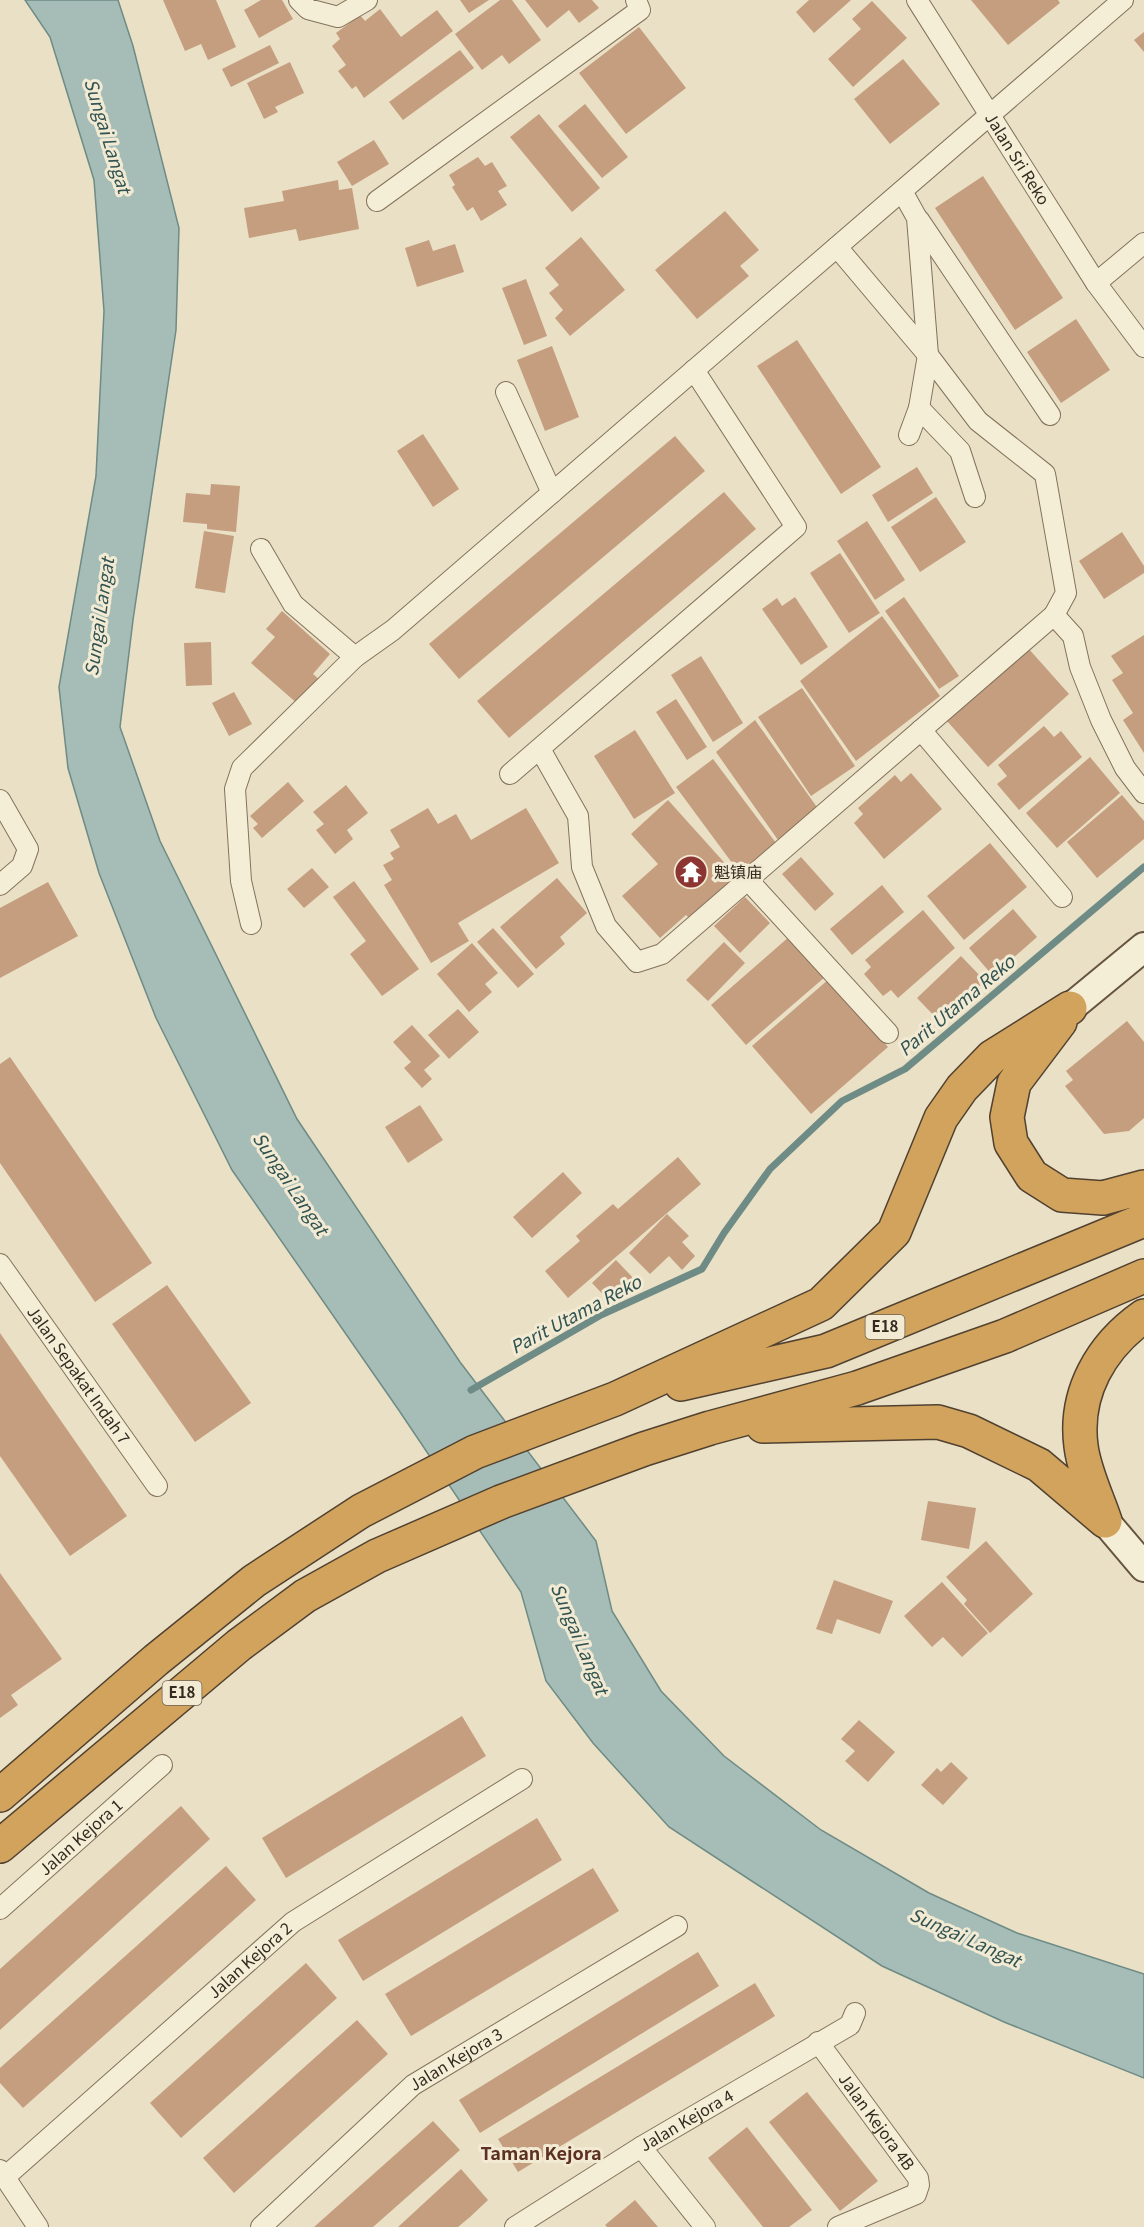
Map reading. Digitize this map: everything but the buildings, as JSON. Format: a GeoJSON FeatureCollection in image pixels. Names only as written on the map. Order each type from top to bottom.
{"type":"FeatureCollection","features":[{"type":"Feature","properties":{"kind":"highway"},"geometry":{"type":"LineString","coordinates":[[1070,1008],[1014,1083],[1007,1117],[1011,1143],[1032,1176],[1062,1195],[1103,1198],[1144,1186]]}},
{"type":"Feature","properties":{"kind":"highway"},"geometry":{"type":"LineString","coordinates":[[615,1399],[821,1304],[894,1232],[941,1118],[962,1088],[992,1057],[1070,1008]]}},
{"type":"Feature","properties":{"kind":"highway","name":"E18"},"geometry":{"type":"LineString","coordinates":[[0,1795],[156,1660],[254,1581],[361,1511],[475,1452],[615,1399],[826,1351],[1144,1220]]}},
{"type":"Feature","properties":{"kind":"highway","name":"E18"},"geometry":{"type":"LineString","coordinates":[[0,1846],[239,1645],[305,1596],[377,1556],[501,1502],[644,1449],[710,1428],[857,1388],[971,1348],[1144,1276]]}},
{"type":"Feature","properties":{"kind":"highway"},"geometry":{"type":"LineString","coordinates":[[1105,1521],[1081,1448],[1080,1418],[1088,1385],[1101,1356],[1132,1324],[1144,1316]]}},
{"type":"Feature","properties":{"kind":"highway"},"geometry":{"type":"LineString","coordinates":[[710,1428],[938,1422],[969,1431],[1039,1466],[1105,1521]]}},
{"type":"Feature","properties":{"kind":"street"},"geometry":{"type":"LineString","coordinates":[[299,0],[308,9],[338,17],[367,0]]}},
{"type":"Feature","properties":{"kind":"street"},"geometry":{"type":"LineString","coordinates":[[377,201],[640,10],[636,0]]}},
{"type":"Feature","properties":{"kind":"street"},"geometry":{"type":"LineString","coordinates":[[251,924],[241,880],[235,789],[237,776],[242,768],[355,657],[393,630],[990,115],[917,0]]}},
{"type":"Feature","properties":{"kind":"street","name":"Jalan Sri Reko"},"geometry":{"type":"LineString","coordinates":[[1123,0],[990,115],[1096,283],[1144,347]]}},
{"type":"Feature","properties":{"kind":"street"},"geometry":{"type":"LineString","coordinates":[[902,191],[1050,415]]}},
{"type":"Feature","properties":{"kind":"street"},"geometry":{"type":"LineString","coordinates":[[909,435],[919,408],[928,355],[918,218]]}},
{"type":"Feature","properties":{"kind":"street"},"geometry":{"type":"LineString","coordinates":[[1096,283],[1144,243]]}},
{"type":"Feature","properties":{"kind":"street"},"geometry":{"type":"LineString","coordinates":[[540,749],[578,816],[582,867],[606,926],[637,962],[662,954],[1054,615],[1066,593],[1045,474],[978,421],[928,355],[837,247]]}},
{"type":"Feature","properties":{"kind":"street"},"geometry":{"type":"LineString","coordinates":[[510,774],[796,527],[694,370]]}},
{"type":"Feature","properties":{"kind":"street"},"geometry":{"type":"LineString","coordinates":[[506,392],[552,493]]}},
{"type":"Feature","properties":{"kind":"street"},"geometry":{"type":"LineString","coordinates":[[919,408],[960,451],[975,497]]}},
{"type":"Feature","properties":{"kind":"street"},"geometry":{"type":"LineString","coordinates":[[261,549],[293,604],[355,657]]}},
{"type":"Feature","properties":{"kind":"street"},"geometry":{"type":"LineString","coordinates":[[1054,615],[1073,636],[1080,667],[1101,720],[1125,768],[1144,793]]}},
{"type":"Feature","properties":{"kind":"street"},"geometry":{"type":"LineString","coordinates":[[921,730],[1062,897]]}},
{"type":"Feature","properties":{"kind":"street"},"geometry":{"type":"LineString","coordinates":[[0,800],[28,849],[22,866],[0,885]]}},
{"type":"Feature","properties":{"kind":"street"},"geometry":{"type":"LineString","coordinates":[[748,880],[888,1033]]}},
{"type":"Feature","properties":{"kind":"street"},"geometry":{"type":"LineString","coordinates":[[1070,1008],[1144,947]]}},
{"type":"Feature","properties":{"kind":"street","name":"Jalan Sepakat Indah 7"},"geometry":{"type":"LineString","coordinates":[[0,1264],[157,1486]]}},
{"type":"Feature","properties":{"kind":"street"},"geometry":{"type":"LineString","coordinates":[[1105,1521],[1144,1567]]}},
{"type":"Feature","properties":{"kind":"street","name":"Jalan Kejora 1"},"geometry":{"type":"LineString","coordinates":[[0,1909],[162,1766]]}},
{"type":"Feature","properties":{"kind":"street","name":"Jalan Kejora 2"},"geometry":{"type":"LineString","coordinates":[[3,2173],[293,1923],[522,1779]]}},
{"type":"Feature","properties":{"kind":"street","name":"Jalan Kejora 3"},"geometry":{"type":"LineString","coordinates":[[261,2227],[413,2085],[677,1926]]}},
{"type":"Feature","properties":{"kind":"street","name":"Jalan Kejora 4"},"geometry":{"type":"LineString","coordinates":[[515,2227],[641,2147],[850,2025],[855,2013]]}},
{"type":"Feature","properties":{"kind":"street","name":"Jalan Kejora 4B"},"geometry":{"type":"LineString","coordinates":[[818,2042],[918,2178],[919,2185],[916,2194],[838,2227]]}},
{"type":"Feature","properties":{"kind":"street"},"geometry":{"type":"LineString","coordinates":[[641,2147],[705,2227]]}},
{"type":"Feature","properties":{"kind":"street"},"geometry":{"type":"LineString","coordinates":[[3,2173],[38,2227]]}},
{"type":"Feature","properties":{"kind":"water","name":"Sungai Langat"},"geometry":{"type":"Polygon","coordinates":[[[25,0],[118,0],[133,46],[179,228],[176,330],[133,620],[120,727],[160,841],[297,1119],[460,1362],[596,1541],[612,1611],[661,1691],[724,1756],[821,1830],[929,1893],[1017,1933],[1144,1974],[1144,2078],[1004,2022],[882,1966],[669,1827],[593,1743],[546,1681],[521,1592],[398,1409],[232,1170],[156,1018],[99,873],[68,768],[59,687],[96,476],[104,311],[94,180],[50,37],[25,0]]]}},
{"type":"Feature","properties":{"kind":"waterway","name":"Parit Utama Reko"},"geometry":{"type":"LineString","coordinates":[[471,1390],[601,1315],[702,1269],[724,1233],[770,1169],[842,1101],[905,1069],[1144,867]]}},
{"type":"Feature","properties":{"kind":"place","name":"魁镇庙"},"geometry":{"type":"Point","coordinates":[691,872]}},
{"type":"Feature","properties":{"kind":"district","name":"Taman Kejora"},"geometry":{"type":"Point","coordinates":[541,2154]}}]}
